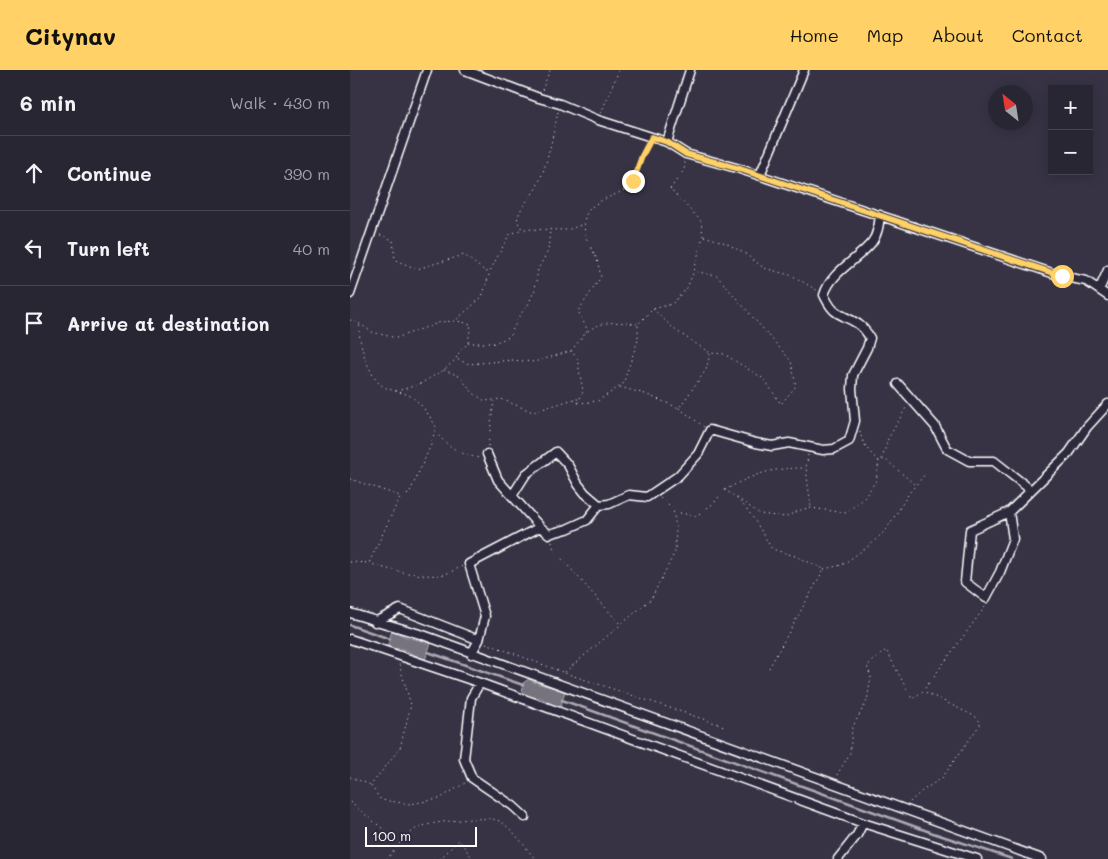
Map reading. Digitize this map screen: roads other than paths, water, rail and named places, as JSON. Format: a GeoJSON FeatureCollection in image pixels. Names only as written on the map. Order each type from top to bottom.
{"type":"FeatureCollection","features":[{"type":"Feature","properties":{"kind":"street"},"geometry":{"type":"LineString","coordinates":[[350,294],[427,70]]}},
{"type":"Feature","properties":{"kind":"street"},"geometry":{"type":"LineString","coordinates":[[465,70],[560,104],[598,120],[667,142],[686,154],[760,175],[1062,276],[1081,279],[1108,296]]}},
{"type":"Feature","properties":{"kind":"street"},"geometry":{"type":"LineString","coordinates":[[667,142],[690,70]]}},
{"type":"Feature","properties":{"kind":"street"},"geometry":{"type":"LineString","coordinates":[[760,175],[804,70]]}},
{"type":"Feature","properties":{"kind":"street"},"geometry":{"type":"LineString","coordinates":[[487,454],[498,480],[540,527],[549,534],[567,529],[587,520],[599,505],[609,504],[629,495],[647,497],[678,476],[698,454],[710,430],[772,446],[789,443],[823,450],[834,449],[848,441],[855,421],[852,389],[853,375],[870,338],[865,329],[853,320],[834,311],[824,295],[827,287],[850,261],[872,242],[879,229],[880,215]]}},
{"type":"Feature","properties":{"kind":"street"},"geometry":{"type":"LineString","coordinates":[[1099,290],[1108,270]]}},
{"type":"Feature","properties":{"kind":"street"},"geometry":{"type":"LineString","coordinates":[[898,384],[935,426],[947,449],[969,461],[994,461],[1031,490]]}},
{"type":"Feature","properties":{"kind":"street"},"geometry":{"type":"LineString","coordinates":[[1009,512],[1013,540],[1000,572],[986,598],[965,582],[970,530],[1009,512],[1069,454],[1086,427],[1108,404]]}},
{"type":"Feature","properties":{"kind":"street"},"geometry":{"type":"LineString","coordinates":[[512,496],[526,474],[556,452],[568,464],[585,493],[599,505]]}},
{"type":"Feature","properties":{"kind":"street"},"geometry":{"type":"LineString","coordinates":[[471,654],[479,640],[485,616],[469,564],[540,527]]}},
{"type":"Feature","properties":{"kind":"street"},"geometry":{"type":"LineString","coordinates":[[375,622],[400,609],[479,640]]}},
{"type":"Feature","properties":{"kind":"street"},"geometry":{"type":"LineString","coordinates":[[350,613],[423,635],[471,654],[1042,859]]}},
{"type":"Feature","properties":{"kind":"street"},"geometry":{"type":"LineString","coordinates":[[350,639],[480,683],[863,823],[977,859]]}},
{"type":"Feature","properties":{"kind":"street"},"geometry":{"type":"LineString","coordinates":[[480,683],[471,698],[464,758],[472,778],[513,806],[525,818]]}},
{"type":"Feature","properties":{"kind":"street"},"geometry":{"type":"LineString","coordinates":[[838,859],[857,835],[863,823]]}},
{"type":"Feature","properties":{"kind":"waterway"},"geometry":{"type":"LineString","coordinates":[[350,625],[390,639]]}},
{"type":"Feature","properties":{"kind":"waterway"},"geometry":{"type":"LineString","coordinates":[[428,652],[523,685]]}},
{"type":"Feature","properties":{"kind":"waterway"},"geometry":{"type":"LineString","coordinates":[[562,700],[933,833],[1012,859]]}}]}
